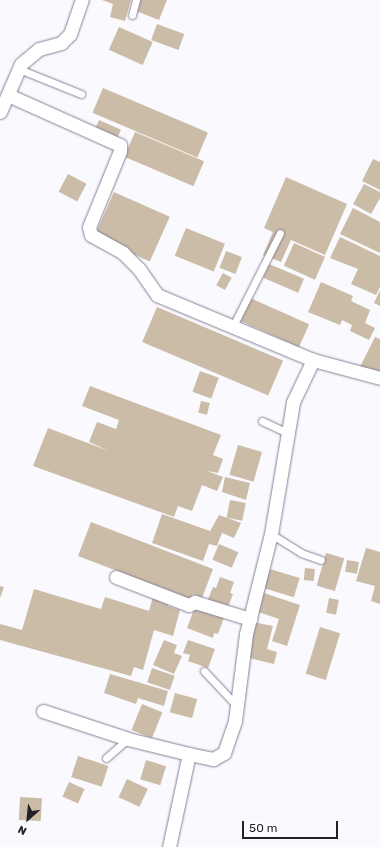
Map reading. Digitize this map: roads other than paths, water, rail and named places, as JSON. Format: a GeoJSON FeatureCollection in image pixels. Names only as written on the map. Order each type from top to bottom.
{"type":"FeatureCollection","features":[{"type":"Feature","properties":{"kind":"street"},"geometry":{"type":"LineString","coordinates":[[0,112],[19,68],[29,56],[38,50],[62,43],[70,34],[82,0]]}},
{"type":"Feature","properties":{"kind":"street"},"geometry":{"type":"LineString","coordinates":[[8,95],[120,145],[120,152],[89,227],[91,235],[123,253],[139,269],[157,295],[313,360],[380,378]]}},
{"type":"Feature","properties":{"kind":"street"},"geometry":{"type":"LineString","coordinates":[[43,711],[128,739],[189,754],[213,759],[220,758],[224,753],[235,721],[250,619],[270,534],[293,402],[313,360]]}},
{"type":"Feature","properties":{"kind":"street"},"geometry":{"type":"LineString","coordinates":[[116,577],[189,605],[195,602],[250,619]]}},
{"type":"Feature","properties":{"kind":"street"},"geometry":{"type":"LineString","coordinates":[[169,847],[189,754]]}},
{"type":"Feature","properties":{"kind":"lane"},"geometry":{"type":"LineString","coordinates":[[132,15],[136,0]]}},
{"type":"Feature","properties":{"kind":"lane"},"geometry":{"type":"LineString","coordinates":[[19,68],[81,94]]}},
{"type":"Feature","properties":{"kind":"lane"},"geometry":{"type":"LineString","coordinates":[[233,326],[280,233]]}},
{"type":"Feature","properties":{"kind":"lane"},"geometry":{"type":"LineString","coordinates":[[262,421],[288,433]]}},
{"type":"Feature","properties":{"kind":"lane"},"geometry":{"type":"LineString","coordinates":[[270,534],[301,553],[321,560]]}},
{"type":"Feature","properties":{"kind":"lane"},"geometry":{"type":"LineString","coordinates":[[204,671],[237,706]]}},
{"type":"Feature","properties":{"kind":"lane"},"geometry":{"type":"LineString","coordinates":[[106,758],[128,739]]}}]}
